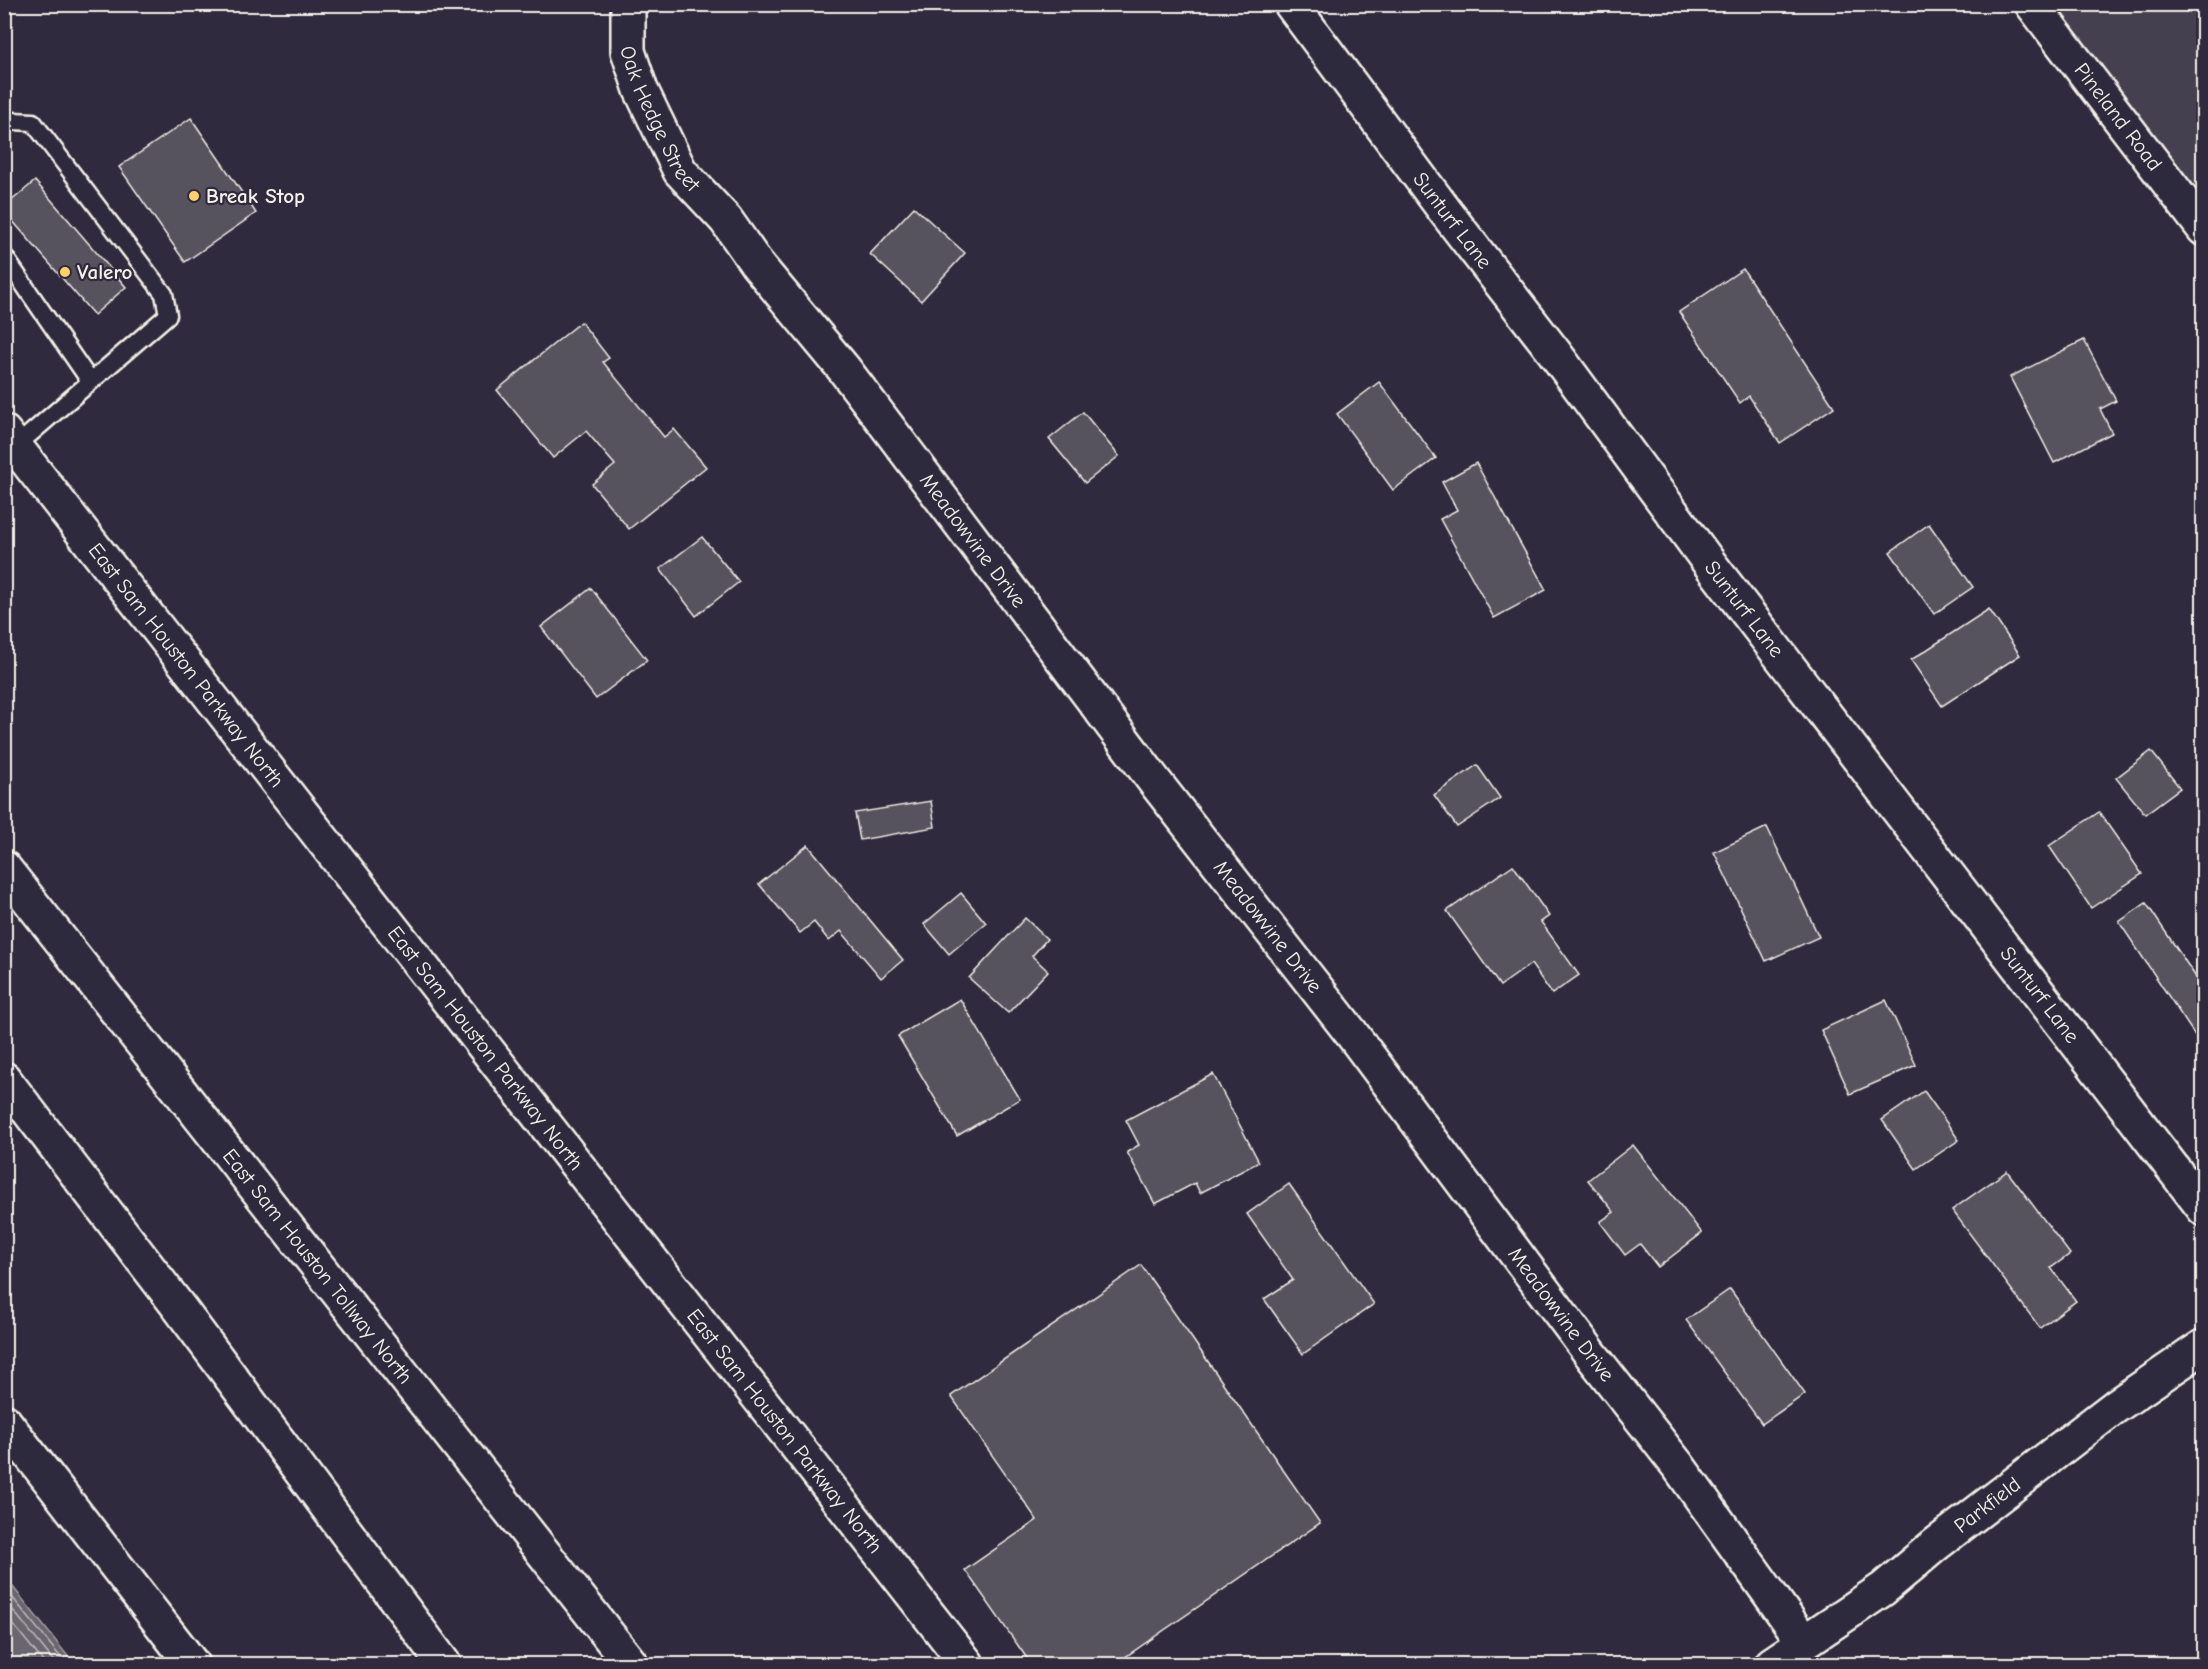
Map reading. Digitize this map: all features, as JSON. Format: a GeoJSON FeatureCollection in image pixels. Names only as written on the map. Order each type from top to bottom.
{"type":"FeatureCollection","features":[{"type":"Feature","properties":{"kind":"main road","name":"Oak Hedge Street"},"geometry":{"type":"LineString","coordinates":[[628,4],[628,51],[658,131],[680,171],[723,217]]}},
{"type":"Feature","properties":{"kind":"main road","name":"Sunturf Lane"},"geometry":{"type":"LineString","coordinates":[[1291,4],[1438,202],[1554,352],[1710,564],[2204,1209]]}},
{"type":"Feature","properties":{"kind":"main road","name":"Pineland Road"},"geometry":{"type":"LineString","coordinates":[[2032,4],[2204,229]]}},
{"type":"Feature","properties":{"kind":"main road","name":"Meadowvine Drive"},"geometry":{"type":"LineString","coordinates":[[723,217],[756,263],[844,369],[1155,782],[1359,1043],[1593,1357],[1679,1467],[1804,1642]]}},
{"type":"Feature","properties":{"kind":"main road","name":"East Sam Houston Parkway North"},"geometry":{"type":"LineString","coordinates":[[10,439],[966,1665]]}},
{"type":"Feature","properties":{"kind":"main road","name":"East Sam Houston Tollway North"},"geometry":{"type":"LineString","coordinates":[[4,868],[631,1665]]}},
{"type":"Feature","properties":{"kind":"main road"},"geometry":{"type":"LineString","coordinates":[[4,1079],[181,1310],[444,1665]]}},
{"type":"Feature","properties":{"kind":"main road","name":"Parkfield"},"geometry":{"type":"LineString","coordinates":[[1772,1665],[1883,1589],[1935,1545],[2116,1406],[2204,1346]]}},
{"type":"Feature","properties":{"kind":"main road"},"geometry":{"type":"LineString","coordinates":[[4,1421],[192,1665]]}},
{"type":"Feature","properties":{"kind":"lane"},"geometry":{"type":"LineString","coordinates":[[4,127],[13,121],[33,122],[164,294],[168,315],[90,381],[10,439]]}},
{"type":"Feature","properties":{"kind":"lane"},"geometry":{"type":"LineString","coordinates":[[4,256],[90,381]]}},
{"type":"Feature","properties":{"kind":"shaded area"},"geometry":{"type":"Polygon","coordinates":[[[2052,5],[2203,5],[2203,201],[2052,5]]]}},
{"type":"Feature","properties":{"kind":"water"},"geometry":{"type":"Polygon","coordinates":[[[5,1577],[74,1664],[5,1664],[5,1577]]]}},
{"type":"Feature","properties":{"kind":"building"},"geometry":{"type":"Polygon","coordinates":[[[191,118],[256,213],[185,262],[119,167],[191,118]]]}},
{"type":"Feature","properties":{"kind":"building"},"geometry":{"type":"Polygon","coordinates":[[[35,181],[126,287],[94,315],[4,211],[4,207],[35,181]]]}},
{"type":"Feature","properties":{"kind":"building"},"geometry":{"type":"Polygon","coordinates":[[[914,207],[965,253],[921,301],[870,254],[914,207]]]}},
{"type":"Feature","properties":{"kind":"building"},"geometry":{"type":"Polygon","coordinates":[[[1743,269],[1834,407],[1780,443],[1749,396],[1740,403],[1679,312],[1743,269]]]}},
{"type":"Feature","properties":{"kind":"building"},"geometry":{"type":"Polygon","coordinates":[[[581,322],[609,358],[603,362],[664,437],[674,429],[706,467],[629,529],[592,484],[615,465],[586,431],[553,458],[497,390],[581,322]]]}},
{"type":"Feature","properties":{"kind":"building"},"geometry":{"type":"Polygon","coordinates":[[[2084,340],[2116,401],[2100,409],[2112,433],[2054,463],[2010,377],[2084,340]]]}},
{"type":"Feature","properties":{"kind":"building"},"geometry":{"type":"Polygon","coordinates":[[[1379,382],[1436,458],[1393,490],[1337,414],[1379,382]]]}},
{"type":"Feature","properties":{"kind":"building"},"geometry":{"type":"Polygon","coordinates":[[[1083,412],[1119,456],[1085,483],[1049,439],[1083,412]]]}},
{"type":"Feature","properties":{"kind":"building"},"geometry":{"type":"Polygon","coordinates":[[[1476,463],[1546,590],[1494,618],[1440,519],[1457,510],[1442,482],[1476,463]]]}},
{"type":"Feature","properties":{"kind":"building"},"geometry":{"type":"Polygon","coordinates":[[[1929,524],[1973,587],[1934,614],[1890,552],[1929,524]]]}},
{"type":"Feature","properties":{"kind":"building"},"geometry":{"type":"Polygon","coordinates":[[[702,537],[739,582],[696,616],[660,569],[702,537]]]}},
{"type":"Feature","properties":{"kind":"building"},"geometry":{"type":"Polygon","coordinates":[[[591,588],[647,660],[596,699],[541,627],[591,588]]]}},
{"type":"Feature","properties":{"kind":"building"},"geometry":{"type":"Polygon","coordinates":[[[1989,609],[2020,655],[1942,706],[1911,660],[1989,609]]]}},
{"type":"Feature","properties":{"kind":"building"},"geometry":{"type":"Polygon","coordinates":[[[2151,751],[2180,788],[2145,814],[2116,778],[2151,751]]]}},
{"type":"Feature","properties":{"kind":"building"},"geometry":{"type":"Polygon","coordinates":[[[1477,765],[1500,798],[1457,827],[1434,795],[1477,765]]]}},
{"type":"Feature","properties":{"kind":"building"},"geometry":{"type":"Polygon","coordinates":[[[931,801],[935,827],[860,840],[855,813],[931,801]]]}},
{"type":"Feature","properties":{"kind":"building"},"geometry":{"type":"Polygon","coordinates":[[[2099,812],[2142,874],[2091,908],[2049,846],[2099,812]]]}},
{"type":"Feature","properties":{"kind":"building"},"geometry":{"type":"Polygon","coordinates":[[[1767,827],[1819,937],[1766,961],[1714,852],[1767,827]]]}},
{"type":"Feature","properties":{"kind":"building"},"geometry":{"type":"Polygon","coordinates":[[[808,845],[903,960],[881,978],[841,931],[829,941],[814,922],[800,933],[759,884],[808,845]]]}},
{"type":"Feature","properties":{"kind":"building"},"geometry":{"type":"Polygon","coordinates":[[[1513,865],[1549,916],[1541,922],[1579,975],[1552,994],[1531,964],[1500,986],[1447,911],[1513,865]]]}},
{"type":"Feature","properties":{"kind":"building"},"geometry":{"type":"Polygon","coordinates":[[[961,893],[986,923],[949,954],[924,924],[961,893]]]}},
{"type":"Feature","properties":{"kind":"building"},"geometry":{"type":"Polygon","coordinates":[[[2146,903],[2204,989],[2204,1032],[2196,1037],[2119,922],[2146,903]]]}},
{"type":"Feature","properties":{"kind":"building"},"geometry":{"type":"Polygon","coordinates":[[[1025,918],[1047,939],[1032,956],[1048,971],[1008,1013],[969,978],[1025,918]]]}},
{"type":"Feature","properties":{"kind":"building"},"geometry":{"type":"Polygon","coordinates":[[[960,999],[1020,1099],[957,1136],[898,1036],[960,999]]]}},
{"type":"Feature","properties":{"kind":"building"},"geometry":{"type":"Polygon","coordinates":[[[1886,1000],[1916,1065],[1850,1094],[1821,1030],[1886,1000]]]}},
{"type":"Feature","properties":{"kind":"building"},"geometry":{"type":"Polygon","coordinates":[[[1213,1074],[1259,1162],[1200,1193],[1195,1183],[1155,1204],[1127,1152],[1139,1145],[1126,1120],[1213,1074]]]}},
{"type":"Feature","properties":{"kind":"building"},"geometry":{"type":"Polygon","coordinates":[[[1924,1091],[1959,1140],[1916,1169],[1882,1120],[1924,1091]]]}},
{"type":"Feature","properties":{"kind":"building"},"geometry":{"type":"Polygon","coordinates":[[[1633,1145],[1702,1233],[1658,1267],[1640,1244],[1625,1255],[1600,1222],[1614,1212],[1588,1180],[1633,1145]]]}},
{"type":"Feature","properties":{"kind":"building"},"geometry":{"type":"Polygon","coordinates":[[[2007,1171],[2070,1254],[2051,1268],[2076,1301],[2040,1328],[1952,1210],[2007,1171]]]}},
{"type":"Feature","properties":{"kind":"building"},"geometry":{"type":"Polygon","coordinates":[[[1289,1184],[1374,1304],[1303,1354],[1264,1299],[1293,1280],[1247,1214],[1289,1184]]]}},
{"type":"Feature","properties":{"kind":"building"},"geometry":{"type":"Polygon","coordinates":[[[1141,1265],[1320,1523],[1115,1664],[1031,1664],[965,1570],[1037,1520],[951,1396],[1141,1265]]]}},
{"type":"Feature","properties":{"kind":"building"},"geometry":{"type":"Polygon","coordinates":[[[1730,1289],[1805,1394],[1762,1424],[1686,1320],[1730,1289]]]}},
{"type":"Feature","properties":{"kind":"place","name":"Break Stop"},"geometry":{"type":"Point","coordinates":[194,196]}},
{"type":"Feature","properties":{"kind":"place","name":"Valero"},"geometry":{"type":"Point","coordinates":[65,272]}}]}
